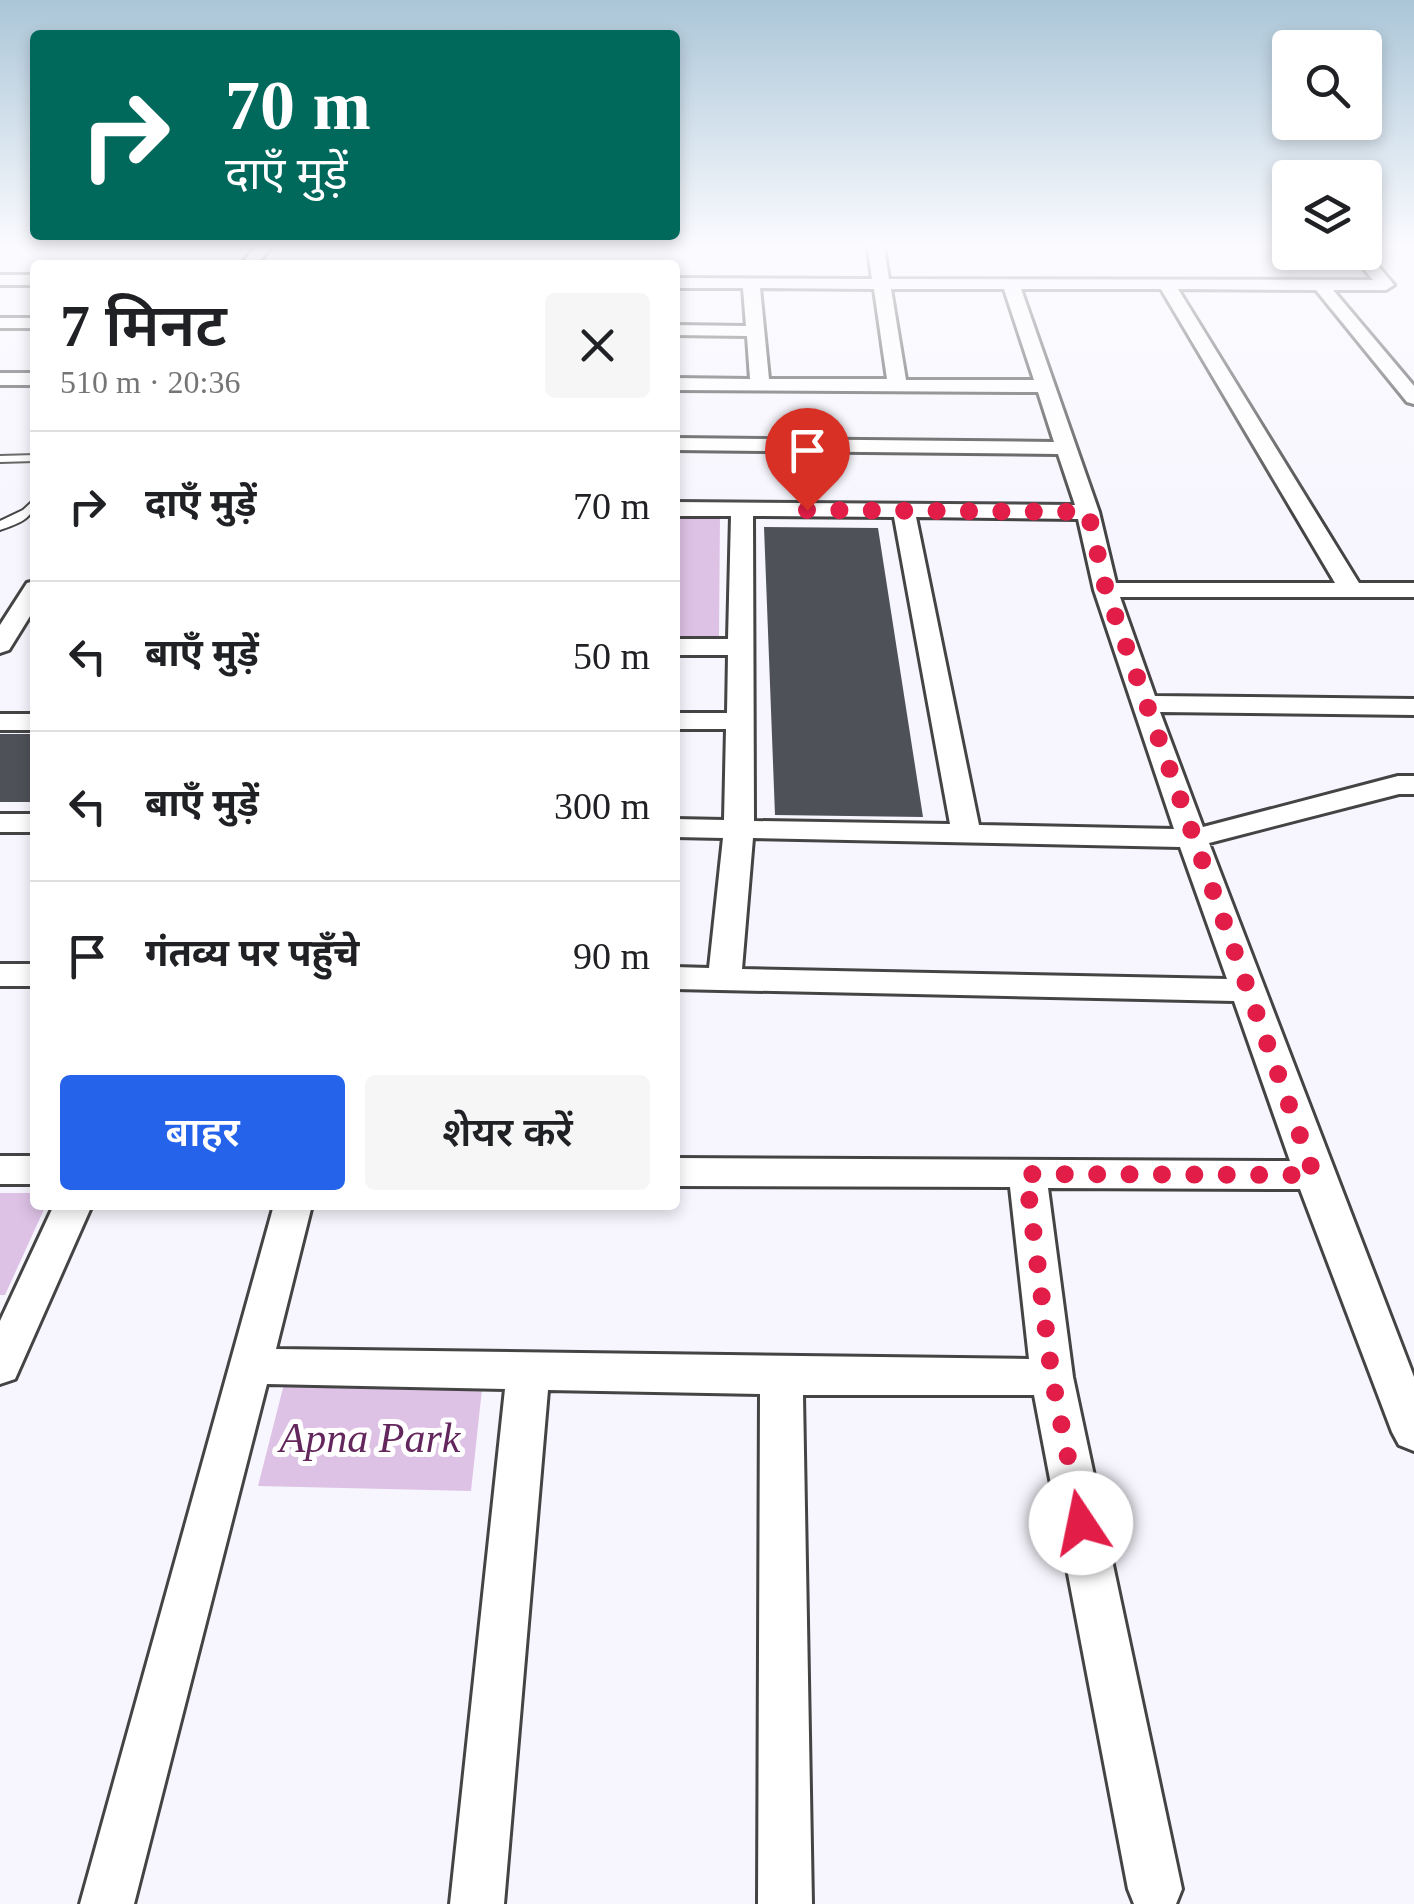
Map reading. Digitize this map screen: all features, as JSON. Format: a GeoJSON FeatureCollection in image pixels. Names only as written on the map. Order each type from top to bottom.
{"type":"FeatureCollection","features":[{"type":"Feature","properties":{"kind":"street"},"geometry":{"type":"LineString","coordinates":[[757,337],[760,384]]}},
{"type":"Feature","properties":{"kind":"street"},"geometry":{"type":"LineString","coordinates":[[890,337],[897,385]]}},
{"type":"Feature","properties":{"kind":"street"},"geometry":{"type":"LineString","coordinates":[[1028,337],[1088,512],[1106,590],[1144,704],[1314,1175],[1398,1346],[1414,1432]]}},
{"type":"Feature","properties":{"kind":"street"},"geometry":{"type":"LineString","coordinates":[[1198,337],[1352,590]]}},
{"type":"Feature","properties":{"kind":"street"},"geometry":{"type":"LineString","coordinates":[[1363,337],[1414,398]]}},
{"type":"Feature","properties":{"kind":"street"},"geometry":{"type":"LineString","coordinates":[[0,379],[30,379]]}},
{"type":"Feature","properties":{"kind":"street"},"geometry":{"type":"LineString","coordinates":[[680,384],[1045,386]]}},
{"type":"Feature","properties":{"kind":"street"},"geometry":{"type":"LineString","coordinates":[[680,444],[1066,448]]}},
{"type":"Feature","properties":{"kind":"street"},"geometry":{"type":"LineString","coordinates":[[680,509],[1088,512]]}},
{"type":"Feature","properties":{"kind":"street"},"geometry":{"type":"LineString","coordinates":[[725,978],[740,828],[742,510]]}},
{"type":"Feature","properties":{"kind":"street"},"geometry":{"type":"LineString","coordinates":[[904,510],[966,833]]}},
{"type":"Feature","properties":{"kind":"street"},"geometry":{"type":"LineString","coordinates":[[1106,590],[1414,590]]}},
{"type":"Feature","properties":{"kind":"street"},"geometry":{"type":"LineString","coordinates":[[1,644],[30,596]]}},
{"type":"Feature","properties":{"kind":"street"},"geometry":{"type":"LineString","coordinates":[[1,644],[30,642]]}},
{"type":"Feature","properties":{"kind":"street"},"geometry":{"type":"LineString","coordinates":[[680,646],[742,647]]}},
{"type":"Feature","properties":{"kind":"street"},"geometry":{"type":"LineString","coordinates":[[1144,704],[1414,707]]}},
{"type":"Feature","properties":{"kind":"street"},"geometry":{"type":"LineString","coordinates":[[680,721],[743,721]]}},
{"type":"Feature","properties":{"kind":"street"},"geometry":{"type":"LineString","coordinates":[[0,722],[30,722]]}},
{"type":"Feature","properties":{"kind":"street"},"geometry":{"type":"LineString","coordinates":[[680,828],[1195,838],[1398,785],[1414,785]]}},
{"type":"Feature","properties":{"kind":"street"},"geometry":{"type":"LineString","coordinates":[[0,823],[30,823]]}},
{"type":"Feature","properties":{"kind":"street"},"geometry":{"type":"LineString","coordinates":[[0,975],[30,976]]}},
{"type":"Feature","properties":{"kind":"street"},"geometry":{"type":"LineString","coordinates":[[680,978],[1247,990]]}},
{"type":"Feature","properties":{"kind":"street"},"geometry":{"type":"LineString","coordinates":[[0,1170],[30,1170]]}},
{"type":"Feature","properties":{"kind":"street"},"geometry":{"type":"LineString","coordinates":[[680,1172],[1314,1175]]}},
{"type":"Feature","properties":{"kind":"street"},"geometry":{"type":"LineString","coordinates":[[1026,1174],[1052,1377],[1155,1889]]}},
{"type":"Feature","properties":{"kind":"street"},"geometry":{"type":"LineString","coordinates":[[0,1367],[71,1210]]}},
{"type":"Feature","properties":{"kind":"street"},"geometry":{"type":"LineString","coordinates":[[106,1904],[292,1210]]}},
{"type":"Feature","properties":{"kind":"street"},"geometry":{"type":"LineString","coordinates":[[253,1366],[781,1377],[1052,1377]]}},
{"type":"Feature","properties":{"kind":"street"},"geometry":{"type":"LineString","coordinates":[[478,1904],[528,1370]]}},
{"type":"Feature","properties":{"kind":"street"},"geometry":{"type":"LineString","coordinates":[[781,1377],[785,1904]]}},
{"type":"Feature","properties":{"kind":"lane"},"geometry":{"type":"LineString","coordinates":[[0,459],[30,458]]}},
{"type":"Feature","properties":{"kind":"lane"},"geometry":{"type":"LineString","coordinates":[[0,526],[30,509]]}},
{"type":"Feature","properties":{"kind":"green space"},"geometry":{"type":"Polygon","coordinates":[[[680,518],[720,518],[719,637],[680,637],[680,518]]]}},
{"type":"Feature","properties":{"kind":"green space"},"geometry":{"type":"Polygon","coordinates":[[[0,1193],[30,1193],[30,1210],[44,1210],[5,1295],[0,1295],[0,1193]]]}},
{"type":"Feature","properties":{"kind":"green space","name":"Apna Park"},"geometry":{"type":"Polygon","coordinates":[[[284,1384],[482,1389],[471,1491],[258,1486],[284,1384]]]}},
{"type":"Feature","properties":{"kind":"building"},"geometry":{"type":"Polygon","coordinates":[[[764,527],[878,528],[923,817],[775,815],[764,527]]]}},
{"type":"Feature","properties":{"kind":"building"},"geometry":{"type":"Polygon","coordinates":[[[0,734],[30,734],[30,802],[0,802],[0,734]]]}},
{"type":"Feature","properties":{"kind":"route"},"geometry":{"type":"LineString","coordinates":[[807,510],[1088,512],[1106,590],[1144,704],[1314,1175],[1026,1174],[1052,1377],[1081,1523]]}}]}
